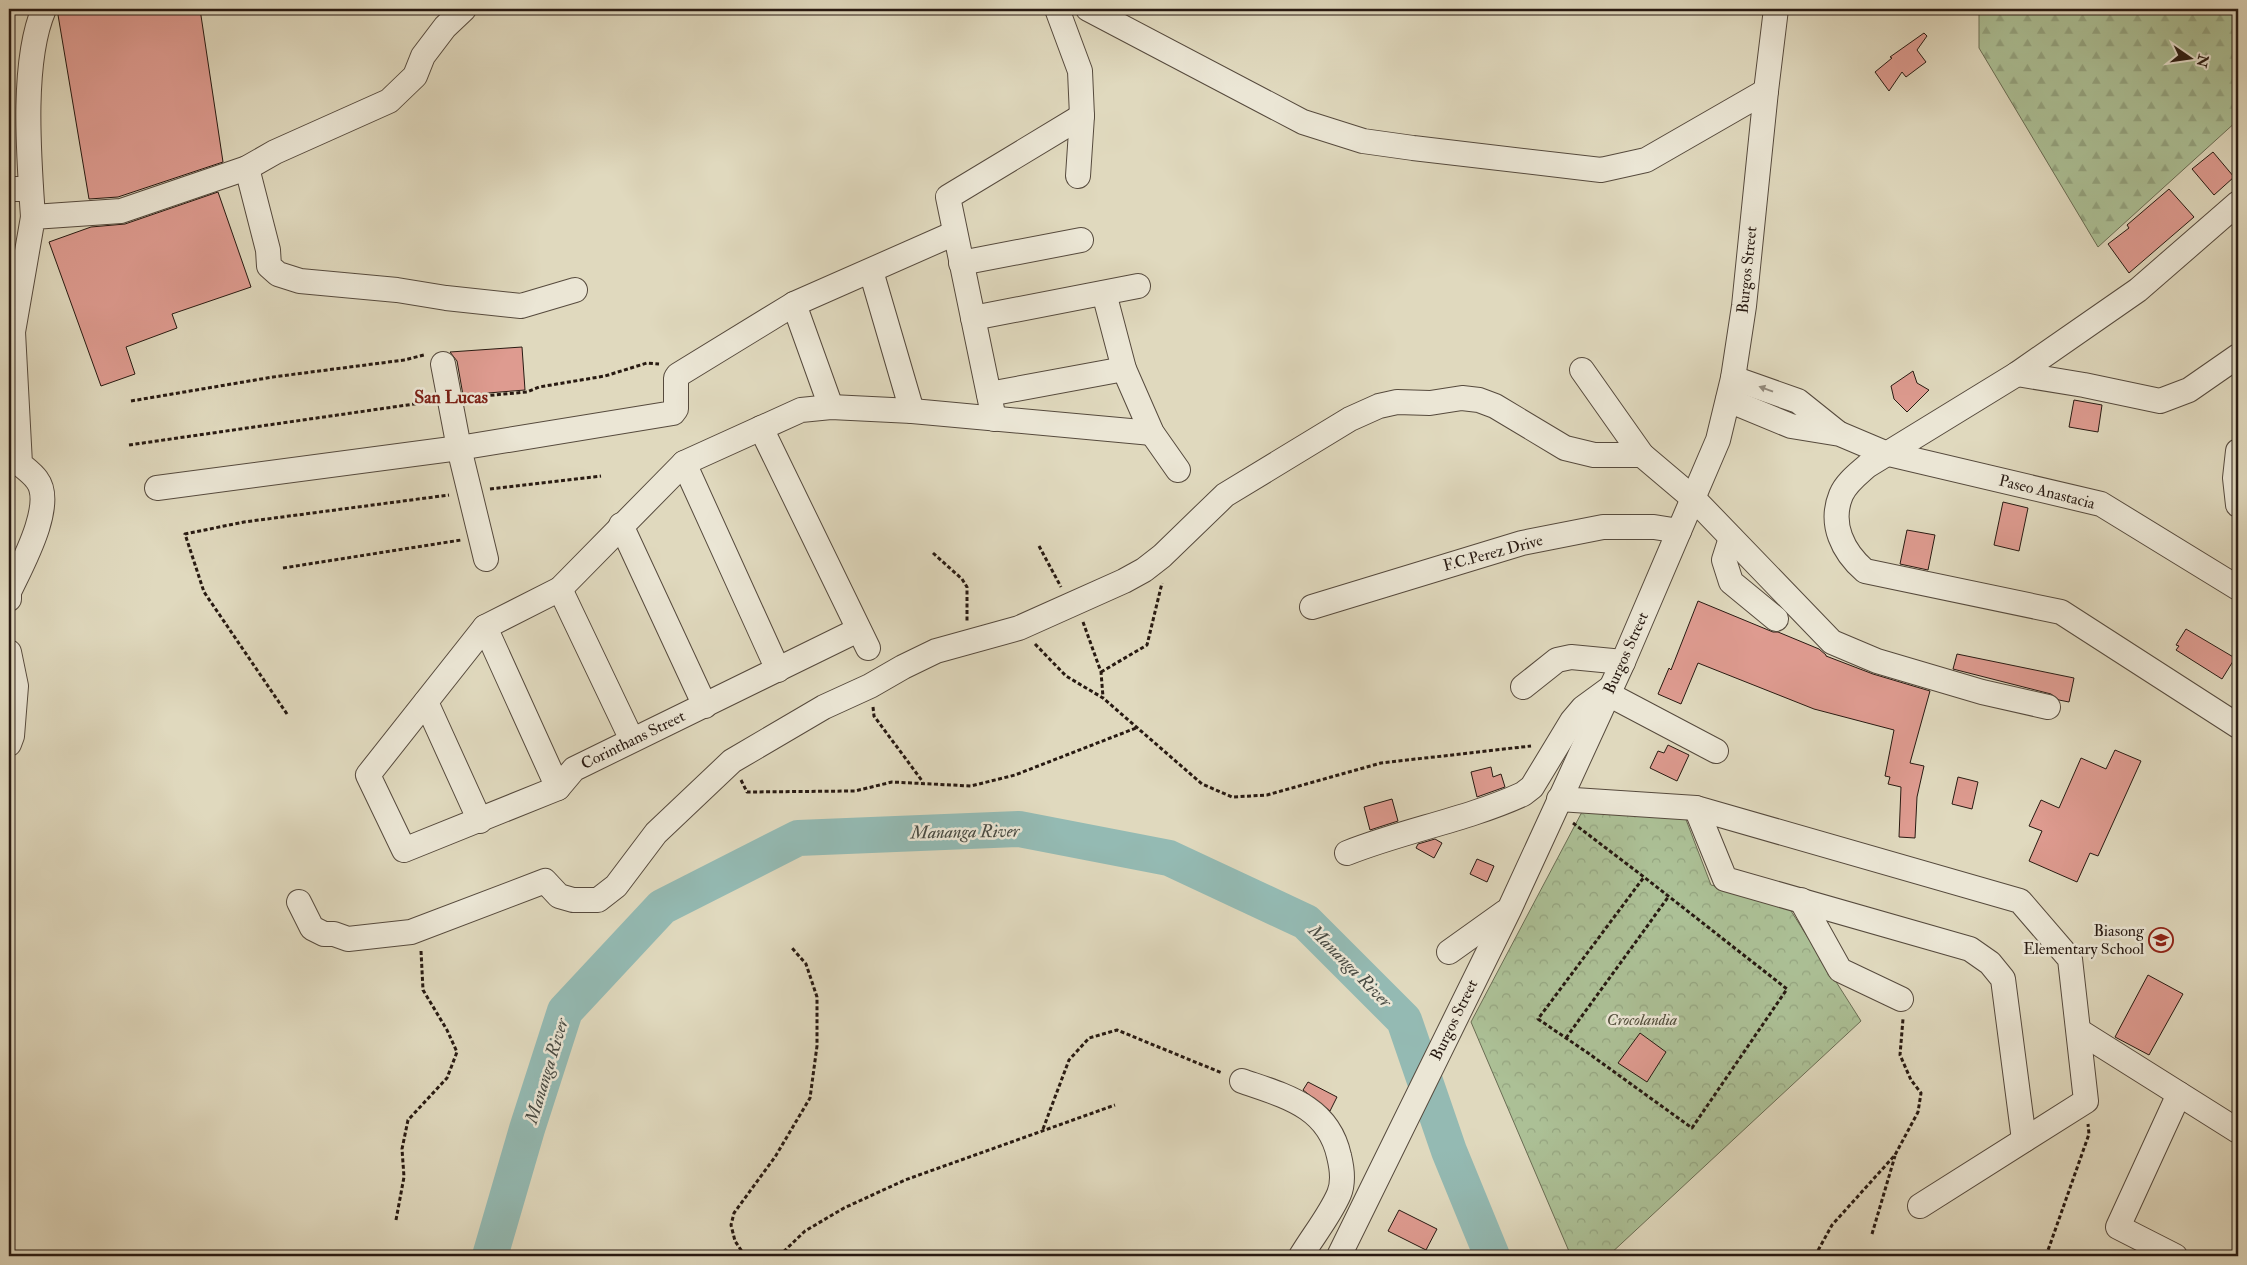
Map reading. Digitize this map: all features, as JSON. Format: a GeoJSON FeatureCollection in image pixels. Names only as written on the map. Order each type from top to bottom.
{"type":"FeatureCollection","features":[{"type":"Feature","properties":{"kind":"street"},"geometry":{"type":"LineString","coordinates":[[9,599],[9,592],[40,523],[42,495],[38,481],[20,464],[13,332],[33,217],[20,189],[35,37],[44,9]]}},
{"type":"Feature","properties":{"kind":"street"},"geometry":{"type":"LineString","coordinates":[[33,217],[121,211],[247,168],[275,152],[389,100],[415,76],[423,56],[445,27],[464,9]]}},
{"type":"Feature","properties":{"kind":"street"},"geometry":{"type":"LineString","coordinates":[[1057,9],[1080,71],[1082,116],[1078,176]]}},
{"type":"Feature","properties":{"kind":"street"},"geometry":{"type":"LineString","coordinates":[[1088,9],[1303,122],[1363,141],[1413,148],[1601,170],[1646,160],[1766,90]]}},
{"type":"Feature","properties":{"kind":"street","name":"Burgos Street"},"geometry":{"type":"LineString","coordinates":[[1339,1256],[1508,910],[1623,662],[1718,440],[1731,389],[1744,306],[1776,9]]}},
{"type":"Feature","properties":{"kind":"street"},"geometry":{"type":"LineString","coordinates":[[994,419],[948,197],[1082,116]]}},
{"type":"Feature","properties":{"kind":"street"},"geometry":{"type":"LineString","coordinates":[[247,168],[268,250],[269,266],[278,274],[300,281],[397,290],[446,298],[521,306],[575,290]]}},
{"type":"Feature","properties":{"kind":"street"},"geometry":{"type":"LineString","coordinates":[[2238,203],[2138,290],[2017,374],[1885,453],[1867,466],[1849,483],[1842,494],[1837,513],[1838,529],[1843,546],[1853,561],[1865,571],[2061,612],[2238,726]]}},
{"type":"Feature","properties":{"kind":"street"},"geometry":{"type":"LineString","coordinates":[[157,488],[459,448],[673,413],[676,409],[676,378],[694,366],[794,304],[955,233]]}},
{"type":"Feature","properties":{"kind":"street"},"geometry":{"type":"LineString","coordinates":[[961,263],[1081,240]]}},
{"type":"Feature","properties":{"kind":"street"},"geometry":{"type":"LineString","coordinates":[[871,271],[912,411]]}},
{"type":"Feature","properties":{"kind":"street"},"geometry":{"type":"LineString","coordinates":[[973,318],[1138,286]]}},
{"type":"Feature","properties":{"kind":"street"},"geometry":{"type":"LineString","coordinates":[[1104,293],[1124,369],[1152,433],[1178,470]]}},
{"type":"Feature","properties":{"kind":"street"},"geometry":{"type":"LineString","coordinates":[[794,304],[831,407]]}},
{"type":"Feature","properties":{"kind":"street"},"geometry":{"type":"LineString","coordinates":[[2017,374],[2084,385],[2160,401],[2189,390],[2238,356]]}},
{"type":"Feature","properties":{"kind":"street"},"geometry":{"type":"LineString","coordinates":[[443,364],[459,448],[484,548]]}},
{"type":"Feature","properties":{"kind":"street"},"geometry":{"type":"LineString","coordinates":[[988,394],[1124,369]]}},
{"type":"Feature","properties":{"kind":"street"},"geometry":{"type":"LineString","coordinates":[[1582,370],[1642,455],[1694,499],[1832,642],[1895,666],[1982,692],[2048,707]]}},
{"type":"Feature","properties":{"kind":"street","name":"Paseo Anastacia"},"geometry":{"type":"LineString","coordinates":[[1731,389],[1791,426],[1840,434],[1885,453],[2101,504],[2238,588]]}},
{"type":"Feature","properties":{"kind":"street"},"geometry":{"type":"LineString","coordinates":[[299,902],[312,928],[324,934],[334,934],[348,939],[411,932],[545,881],[559,896],[573,900],[598,900],[616,886],[656,833],[732,761],[824,707],[870,686],[936,651],[979,637],[1019,628],[1144,570],[1162,556],[1225,495],[1350,419],[1378,406],[1397,402],[1430,403],[1462,398],[1479,400],[1495,406],[1565,448],[1594,455],[1642,455]]}},
{"type":"Feature","properties":{"kind":"street"},"geometry":{"type":"LineString","coordinates":[[480,821],[426,702],[485,627],[560,588],[684,463],[801,410],[831,407],[912,411],[1152,433]]}},
{"type":"Feature","properties":{"kind":"street","name":"Corinthans Street"},"geometry":{"type":"LineString","coordinates":[[426,702],[368,775],[404,850],[558,788],[574,769],[632,740],[778,670],[863,639],[761,428]]}},
{"type":"Feature","properties":{"kind":"street"},"geometry":{"type":"LineString","coordinates":[[2238,451],[2235,478],[2238,505]]}},
{"type":"Feature","properties":{"kind":"street"},"geometry":{"type":"LineString","coordinates":[[684,463],[778,670]]}},
{"type":"Feature","properties":{"kind":"street"},"geometry":{"type":"LineString","coordinates":[[621,525],[705,706]]}},
{"type":"Feature","properties":{"kind":"street","name":"F.C.Perez Drive"},"geometry":{"type":"LineString","coordinates":[[1312,607],[1522,543],[1603,527],[1654,527],[1679,531]]}},
{"type":"Feature","properties":{"kind":"street"},"geometry":{"type":"LineString","coordinates":[[1731,538],[1724,560],[1731,582],[1776,619]]}},
{"type":"Feature","properties":{"kind":"street"},"geometry":{"type":"LineString","coordinates":[[560,588],[632,740]]}},
{"type":"Feature","properties":{"kind":"street"},"geometry":{"type":"LineString","coordinates":[[485,627],[558,788]]}},
{"type":"Feature","properties":{"kind":"street"},"geometry":{"type":"LineString","coordinates":[[9,652],[16,686],[12,736],[9,744]]}},
{"type":"Feature","properties":{"kind":"street"},"geometry":{"type":"LineString","coordinates":[[1523,687],[1546,668],[1571,657],[1623,662]]}},
{"type":"Feature","properties":{"kind":"street"},"geometry":{"type":"LineString","coordinates":[[1347,853],[1392,836],[1448,822],[1523,794],[1532,787],[1572,721],[1583,708],[1610,690],[1716,751]]}},
{"type":"Feature","properties":{"kind":"street"},"geometry":{"type":"LineString","coordinates":[[1559,799],[1696,808],[2020,901],[2070,958],[2086,1101],[1920,1206]]}},
{"type":"Feature","properties":{"kind":"street"},"geometry":{"type":"LineString","coordinates":[[1696,808],[1725,879],[1970,949],[1990,963],[2003,979],[2024,1140]]}},
{"type":"Feature","properties":{"kind":"street"},"geometry":{"type":"LineString","coordinates":[[1801,900],[1840,970],[1901,999]]}},
{"type":"Feature","properties":{"kind":"street"},"geometry":{"type":"LineString","coordinates":[[1449,952],[1508,910]]}},
{"type":"Feature","properties":{"kind":"street"},"geometry":{"type":"LineString","coordinates":[[2079,1031],[2238,1131]]}},
{"type":"Feature","properties":{"kind":"street"},"geometry":{"type":"LineString","coordinates":[[1242,1081],[1291,1098],[1319,1116],[1336,1140],[1343,1171],[1340,1193],[1301,1256]]}},
{"type":"Feature","properties":{"kind":"street"},"geometry":{"type":"LineString","coordinates":[[2175,1256],[2118,1226],[2179,1094]]}},
{"type":"Feature","properties":{"kind":"path"},"geometry":{"type":"LineString","coordinates":[[131,401],[273,378],[404,360],[422,355],[442,354],[443,364]]}},
{"type":"Feature","properties":{"kind":"path"},"geometry":{"type":"LineString","coordinates":[[129,446],[450,399],[527,392],[539,387],[605,376],[648,364],[694,366]]}},
{"type":"Feature","properties":{"kind":"path"},"geometry":{"type":"LineString","coordinates":[[287,714],[204,592],[185,534],[244,522],[601,476]]}},
{"type":"Feature","properties":{"kind":"path"},"geometry":{"type":"LineString","coordinates":[[283,568],[484,548]]}},
{"type":"Feature","properties":{"kind":"path"},"geometry":{"type":"LineString","coordinates":[[933,553],[962,579],[967,587],[966,620],[979,637]]}},
{"type":"Feature","properties":{"kind":"path"},"geometry":{"type":"LineString","coordinates":[[1101,672],[1147,644],[1162,583],[1162,556]]}},
{"type":"Feature","properties":{"kind":"path"},"geometry":{"type":"LineString","coordinates":[[1019,628],[1066,676],[1103,698],[1202,784],[1232,797],[1267,795],[1381,763],[1559,742]]}},
{"type":"Feature","properties":{"kind":"path"},"geometry":{"type":"LineString","coordinates":[[870,686],[874,716],[923,782]]}},
{"type":"Feature","properties":{"kind":"path"},"geometry":{"type":"LineString","coordinates":[[732,761],[747,792],[855,792],[892,782],[923,782],[971,786],[1015,775],[1136,728]]}},
{"type":"Feature","properties":{"kind":"path"},"geometry":{"type":"LineString","coordinates":[[1574,825],[1644,876],[1787,989],[1692,1128],[1538,1019],[1644,876]]}},
{"type":"Feature","properties":{"kind":"path"},"geometry":{"type":"LineString","coordinates":[[1566,1038],[1668,896]]}},
{"type":"Feature","properties":{"kind":"path"},"geometry":{"type":"LineString","coordinates":[[396,1220],[404,1177],[402,1149],[408,1120],[447,1078],[457,1052],[447,1030],[423,990],[421,944],[411,932]]}},
{"type":"Feature","properties":{"kind":"path"},"geometry":{"type":"LineString","coordinates":[[745,1256],[735,1241],[731,1225],[734,1213],[775,1157],[810,1098],[817,1046],[817,998],[806,964],[792,948]]}},
{"type":"Feature","properties":{"kind":"path"},"geometry":{"type":"LineString","coordinates":[[1872,1234],[1895,1155],[1918,1112],[1921,1093],[1911,1080],[1900,1055],[1904,1026],[1901,999]]}},
{"type":"Feature","properties":{"kind":"path"},"geometry":{"type":"LineString","coordinates":[[1043,1130],[1069,1060],[1089,1038],[1116,1030],[1242,1081]]}},
{"type":"Feature","properties":{"kind":"path"},"geometry":{"type":"LineString","coordinates":[[2046,1256],[2089,1134],[2086,1101]]}},
{"type":"Feature","properties":{"kind":"path"},"geometry":{"type":"LineString","coordinates":[[779,1256],[805,1231],[844,1208],[904,1180],[1115,1105]]}},
{"type":"Feature","properties":{"kind":"path"},"geometry":{"type":"LineString","coordinates":[[1815,1256],[1832,1225],[1895,1155]]}},
{"type":"Feature","properties":{"kind":"green space"},"geometry":{"type":"Polygon","coordinates":[[[1979,9],[2238,9],[2238,120],[2098,247],[1979,48],[1979,9]]]}},
{"type":"Feature","properties":{"kind":"green space","name":"Crocolandia"},"geometry":{"type":"Polygon","coordinates":[[[1583,810],[1685,817],[1711,885],[1786,903],[1861,1021],[1608,1256],[1571,1256],[1471,1022],[1583,810]]]}},
{"type":"Feature","properties":{"kind":"building"},"geometry":{"type":"Polygon","coordinates":[[[57,9],[200,9],[223,162],[118,197],[89,199],[57,9]]]}},
{"type":"Feature","properties":{"kind":"building"},"geometry":{"type":"Polygon","coordinates":[[[1924,33],[1927,36],[1917,50],[1926,62],[1906,77],[1902,72],[1889,91],[1875,72],[1892,58],[1890,57],[1924,33]]]}},
{"type":"Feature","properties":{"kind":"building"},"geometry":{"type":"Polygon","coordinates":[[[2213,152],[2234,177],[2214,195],[2192,169],[2213,152]]]}},
{"type":"Feature","properties":{"kind":"building"},"geometry":{"type":"Polygon","coordinates":[[[2169,189],[2194,217],[2129,273],[2108,244],[2129,228],[2127,225],[2169,189]]]}},
{"type":"Feature","properties":{"kind":"building"},"geometry":{"type":"Polygon","coordinates":[[[218,192],[251,287],[172,314],[177,328],[126,347],[135,374],[101,386],[49,242],[91,227],[125,224],[218,192]]]}},
{"type":"Feature","properties":{"kind":"building"},"geometry":{"type":"Polygon","coordinates":[[[522,347],[525,390],[463,395],[457,361],[450,352],[522,347]]]}},
{"type":"Feature","properties":{"kind":"building"},"geometry":{"type":"Polygon","coordinates":[[[1913,371],[1917,383],[1929,390],[1907,412],[1894,399],[1891,386],[1913,371]]]}},
{"type":"Feature","properties":{"kind":"building"},"geometry":{"type":"Polygon","coordinates":[[[2074,400],[2102,405],[2098,432],[2069,427],[2074,400]]]}},
{"type":"Feature","properties":{"kind":"building"},"geometry":{"type":"Polygon","coordinates":[[[2003,502],[2028,508],[2019,551],[1994,545],[2003,502]]]}},
{"type":"Feature","properties":{"kind":"building"},"geometry":{"type":"Polygon","coordinates":[[[1907,530],[1935,535],[1928,570],[1900,564],[1907,530]]]}},
{"type":"Feature","properties":{"kind":"building"},"geometry":{"type":"Polygon","coordinates":[[[1698,601],[1819,649],[1826,656],[1873,674],[1930,691],[1910,763],[1924,766],[1917,797],[1915,838],[1899,837],[1901,787],[1888,784],[1890,777],[1885,776],[1894,730],[1814,709],[1698,663],[1681,704],[1658,694],[1669,668],[1671,670],[1698,601]]]}},
{"type":"Feature","properties":{"kind":"building"},"geometry":{"type":"Polygon","coordinates":[[[2186,629],[2235,658],[2222,679],[2176,650],[2179,646],[2176,645],[2186,629]]]}},
{"type":"Feature","properties":{"kind":"building"},"geometry":{"type":"Polygon","coordinates":[[[1957,654],[2074,678],[2069,702],[2059,700],[2051,694],[1953,669],[1957,654]]]}},
{"type":"Feature","properties":{"kind":"building"},"geometry":{"type":"Polygon","coordinates":[[[1668,745],[1689,755],[1677,781],[1650,768],[1658,751],[1664,753],[1668,745]]]}},
{"type":"Feature","properties":{"kind":"building"},"geometry":{"type":"Polygon","coordinates":[[[2115,750],[2141,761],[2098,856],[2090,853],[2077,882],[2029,861],[2042,831],[2029,826],[2041,800],[2059,808],[2081,758],[2106,769],[2115,750]]]}},
{"type":"Feature","properties":{"kind":"building"},"geometry":{"type":"Polygon","coordinates":[[[1491,767],[1493,777],[1501,774],[1505,787],[1477,797],[1471,772],[1491,767]]]}},
{"type":"Feature","properties":{"kind":"building"},"geometry":{"type":"Polygon","coordinates":[[[1958,777],[1978,782],[1972,809],[1952,804],[1958,777]]]}},
{"type":"Feature","properties":{"kind":"building"},"geometry":{"type":"Polygon","coordinates":[[[1392,799],[1398,821],[1370,830],[1364,807],[1392,799]]]}},
{"type":"Feature","properties":{"kind":"building"},"geometry":{"type":"Polygon","coordinates":[[[1435,839],[1442,843],[1434,858],[1416,848],[1418,844],[1435,839]]]}},
{"type":"Feature","properties":{"kind":"building"},"geometry":{"type":"Polygon","coordinates":[[[1477,859],[1494,866],[1487,882],[1470,874],[1477,859]]]}},
{"type":"Feature","properties":{"kind":"building"},"geometry":{"type":"Polygon","coordinates":[[[2148,975],[2183,994],[2149,1055],[2115,1037],[2148,975]]]}},
{"type":"Feature","properties":{"kind":"building"},"geometry":{"type":"Polygon","coordinates":[[[1640,1033],[1666,1052],[1647,1082],[1618,1063],[1640,1033]]]}},
{"type":"Feature","properties":{"kind":"building"},"geometry":{"type":"Polygon","coordinates":[[[1308,1082],[1337,1097],[1330,1111],[1303,1090],[1308,1082]]]}},
{"type":"Feature","properties":{"kind":"building"},"geometry":{"type":"Polygon","coordinates":[[[1399,1210],[1437,1229],[1426,1250],[1388,1231],[1399,1210]]]}},
{"type":"Feature","properties":{"kind":"waterway","name":"Mananga River"},"geometry":{"type":"LineString","coordinates":[[490,1256],[527,1129],[565,1011],[662,907],[798,838],[1019,829],[1169,858],[1306,922],[1404,1020],[1449,1151],[1492,1256]]}},
{"type":"Feature","properties":{"kind":"place","name":"Biasong Elementary School"},"geometry":{"type":"Point","coordinates":[2161,940]}},
{"type":"Feature","properties":{"kind":"district","name":"San Lucas"},"geometry":{"type":"Point","coordinates":[451,397]}}]}
